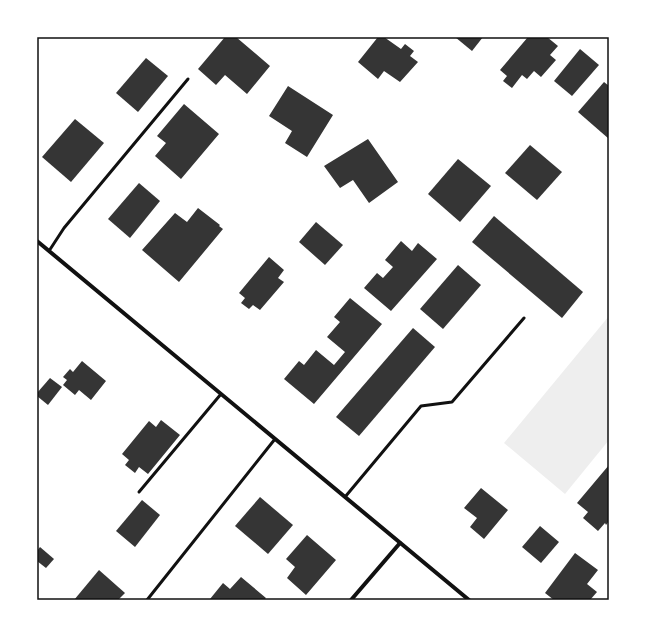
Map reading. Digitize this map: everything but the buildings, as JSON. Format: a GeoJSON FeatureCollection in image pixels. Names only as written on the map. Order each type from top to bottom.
{"type":"FeatureCollection","features":[{"type":"Feature","properties":{"kind":"street"},"geometry":{"type":"LineString","coordinates":[[37,241],[469,600]]}},
{"type":"Feature","properties":{"kind":"street"},"geometry":{"type":"LineString","coordinates":[[351,600],[400,543]]}},
{"type":"Feature","properties":{"kind":"lane"},"geometry":{"type":"LineString","coordinates":[[49,252],[64,228],[188,80]]}},
{"type":"Feature","properties":{"kind":"lane"},"geometry":{"type":"LineString","coordinates":[[345,497],[421,406],[452,402],[524,318]]}},
{"type":"Feature","properties":{"kind":"lane"},"geometry":{"type":"LineString","coordinates":[[139,492],[221,394]]}},
{"type":"Feature","properties":{"kind":"lane"},"geometry":{"type":"LineString","coordinates":[[147,600],[275,439]]}},
{"type":"Feature","properties":{"kind":"shaded area"},"geometry":{"type":"Polygon","coordinates":[[[609,316],[609,440],[565,494],[504,443],[609,316]]]}}]}
